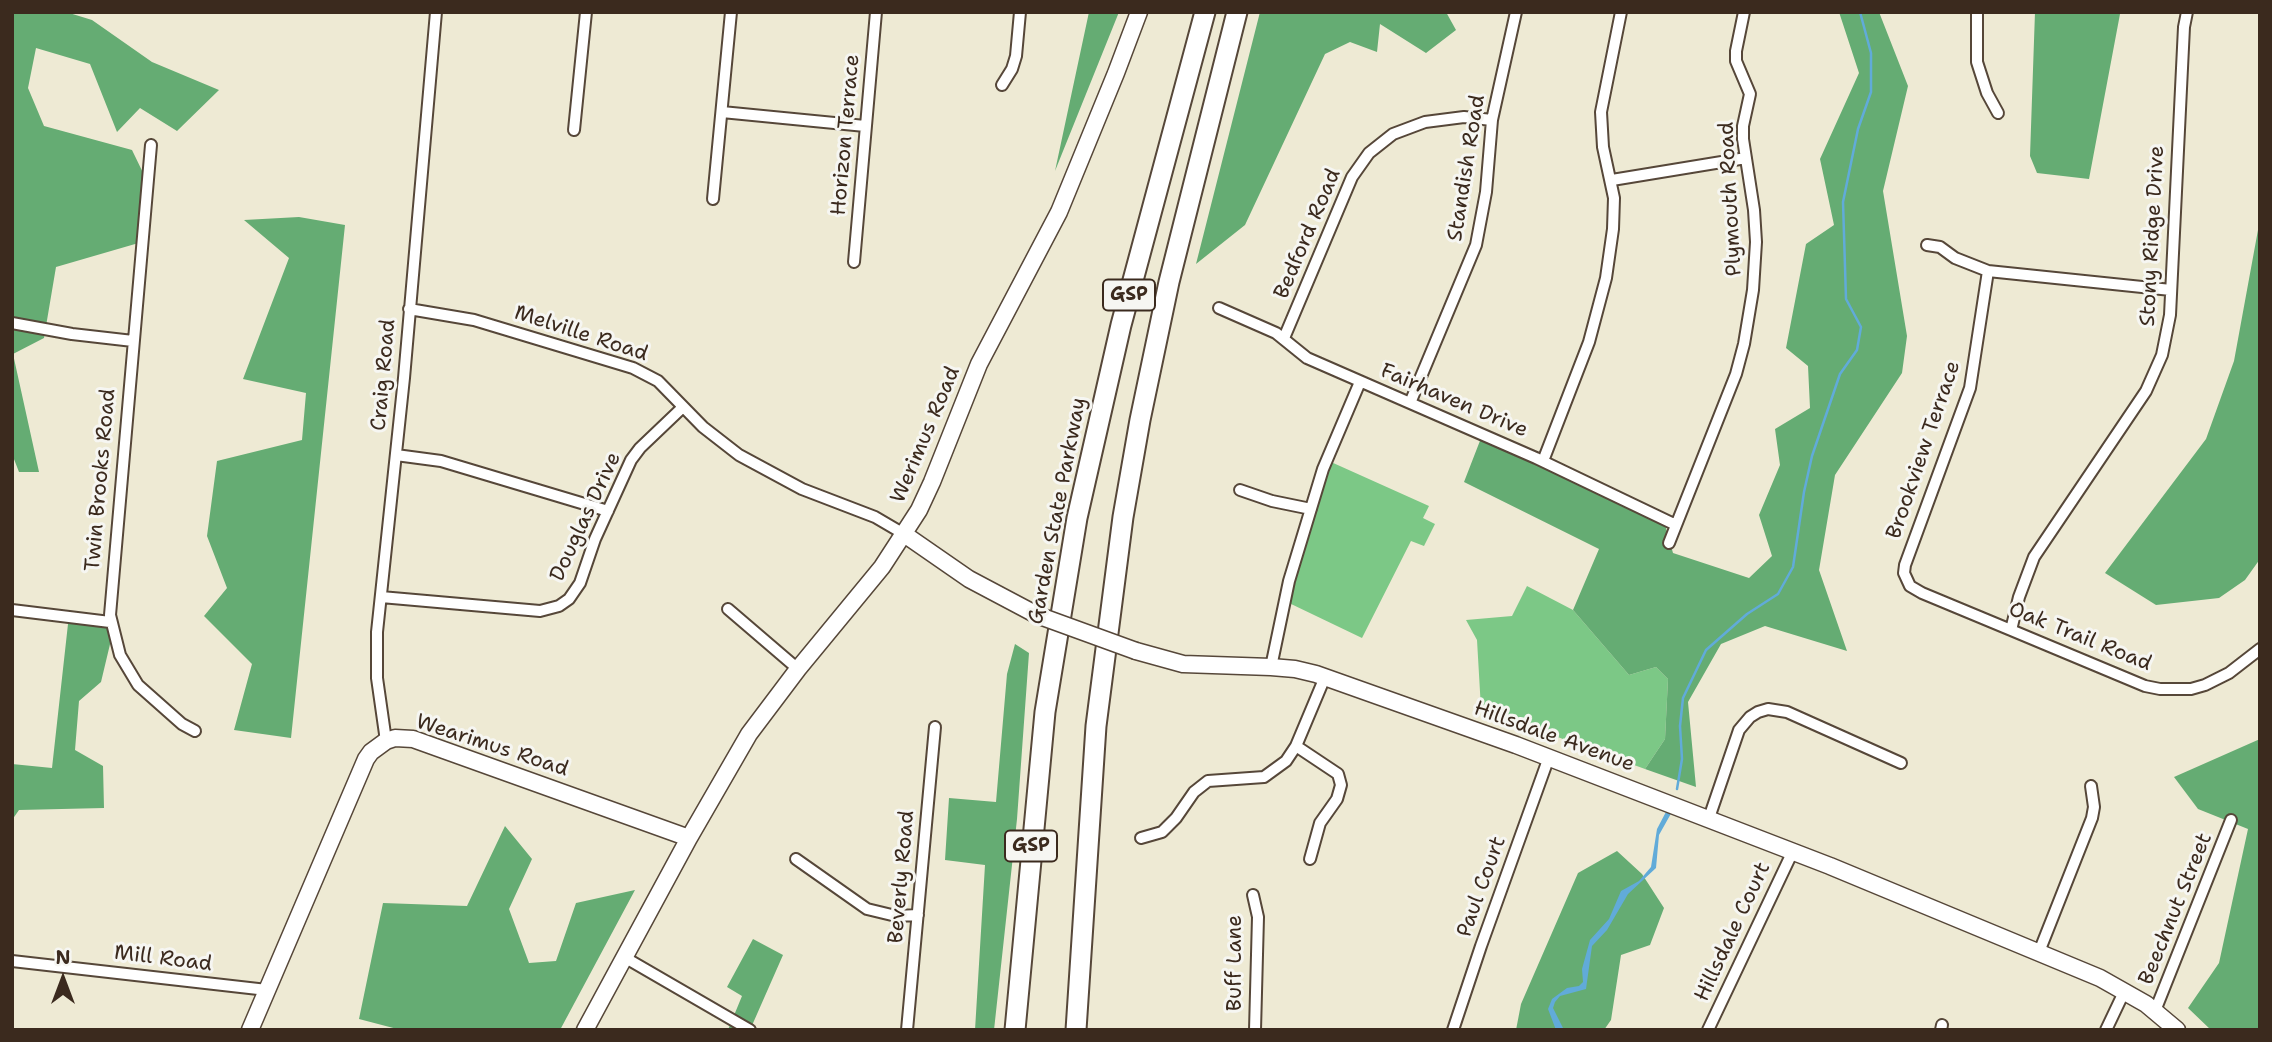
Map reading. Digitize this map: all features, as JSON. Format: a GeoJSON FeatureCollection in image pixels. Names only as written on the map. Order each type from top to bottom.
{"type":"FeatureCollection","features":[{"type":"Feature","properties":{"kind":"highway","name":"Garden State Parkway"},"geometry":{"type":"LineString","coordinates":[[1015,1030],[1045,712],[1077,518],[1121,326],[1205,12]]}},
{"type":"Feature","properties":{"kind":"highway","name":"GSP"},"geometry":{"type":"LineString","coordinates":[[1076,1030],[1097,726],[1121,529],[1142,408],[1169,282],[1237,12]]}},
{"type":"Feature","properties":{"kind":"street","name":"Craig Road"},"geometry":{"type":"LineString","coordinates":[[386,741],[376,657],[436,12]]}},
{"type":"Feature","properties":{"kind":"street"},"geometry":{"type":"LineString","coordinates":[[574,130],[586,12]]}},
{"type":"Feature","properties":{"kind":"street"},"geometry":{"type":"LineString","coordinates":[[713,199],[731,12]]}},
{"type":"Feature","properties":{"kind":"street","name":"Horizon Terrace"},"geometry":{"type":"LineString","coordinates":[[854,262],[877,12]]}},
{"type":"Feature","properties":{"kind":"street"},"geometry":{"type":"LineString","coordinates":[[1002,85],[1016,56],[1020,12]]}},
{"type":"Feature","properties":{"kind":"street","name":"Werimus Road"},"geometry":{"type":"LineString","coordinates":[[585,1030],[749,734],[798,669],[882,567],[904,534],[932,482],[983,355],[1059,212],[1139,12]]}},
{"type":"Feature","properties":{"kind":"street","name":"Standish Road"},"geometry":{"type":"LineString","coordinates":[[1410,403],[1476,245],[1486,192],[1492,120],[1516,12]]}},
{"type":"Feature","properties":{"kind":"street"},"geometry":{"type":"LineString","coordinates":[[1544,461],[1584,358],[1599,310],[1613,229],[1614,198],[1603,147],[1601,112],[1621,12]]}},
{"type":"Feature","properties":{"kind":"street","name":"Plymouth Road"},"geometry":{"type":"LineString","coordinates":[[1670,543],[1736,374],[1749,321],[1755,279],[1754,211],[1743,126],[1750,94],[1739,71],[1736,51],[1744,12]]}},
{"type":"Feature","properties":{"kind":"street"},"geometry":{"type":"LineString","coordinates":[[1977,12],[1977,62],[1987,93],[1998,113]]}},
{"type":"Feature","properties":{"kind":"street","name":"Stony Ridge Drive"},"geometry":{"type":"LineString","coordinates":[[2011,631],[2019,597],[2034,556],[2155,373],[2167,335],[2187,12]]}},
{"type":"Feature","properties":{"kind":"street"},"geometry":{"type":"LineString","coordinates":[[722,112],[865,126]]}},
{"type":"Feature","properties":{"kind":"street","name":"Bedford Road"},"geometry":{"type":"LineString","coordinates":[[1284,338],[1352,177],[1369,153],[1393,134],[1425,122],[1464,117],[1492,120]]}},
{"type":"Feature","properties":{"kind":"street","name":"Twin Brooks Road"},"geometry":{"type":"LineString","coordinates":[[151,145],[109,600],[110,622],[120,655],[138,685],[182,724],[195,731]]}},
{"type":"Feature","properties":{"kind":"street"},"geometry":{"type":"LineString","coordinates":[[1612,180],[1746,158]]}},
{"type":"Feature","properties":{"kind":"street"},"geometry":{"type":"LineString","coordinates":[[1927,245],[1940,247],[1971,265],[1988,271],[2171,290]]}},
{"type":"Feature","properties":{"kind":"street","name":"Brookview Terrace"},"geometry":{"type":"LineString","coordinates":[[1922,593],[1910,586],[1906,580],[1905,565],[1970,388],[1988,271]]}},
{"type":"Feature","properties":{"kind":"street","name":"Fairhaven Drive"},"geometry":{"type":"LineString","coordinates":[[1219,308],[1284,338],[1307,358],[1544,461],[1676,526]]}},
{"type":"Feature","properties":{"kind":"street","name":"Melville Road"},"geometry":{"type":"LineString","coordinates":[[410,309],[474,320],[633,368],[658,382],[720,442],[758,467],[802,489],[875,517],[904,534]]}},
{"type":"Feature","properties":{"kind":"street"},"geometry":{"type":"LineString","coordinates":[[12,323],[133,341]]}},
{"type":"Feature","properties":{"kind":"street"},"geometry":{"type":"LineString","coordinates":[[1271,667],[1281,615],[1329,451],[1360,382]]}},
{"type":"Feature","properties":{"kind":"street","name":"Douglas Drive"},"geometry":{"type":"LineString","coordinates":[[382,597],[540,611],[559,606],[569,599],[580,583],[592,548],[631,460],[683,407]]}},
{"type":"Feature","properties":{"kind":"street"},"geometry":{"type":"LineString","coordinates":[[396,455],[441,461],[608,511]]}},
{"type":"Feature","properties":{"kind":"street"},"geometry":{"type":"LineString","coordinates":[[1240,490],[1272,501],[1311,509]]}},
{"type":"Feature","properties":{"kind":"street","name":"Hillsdale Avenue"},"geometry":{"type":"LineString","coordinates":[[904,534],[969,579],[1037,615],[1136,651],[1183,664],[1295,669],[1325,677],[1549,757],[1709,818],[2039,952],[2125,990],[2177,1030]]}},
{"type":"Feature","properties":{"kind":"street","name":"Oak Trail Road"},"geometry":{"type":"LineString","coordinates":[[1922,593],[2145,686],[2160,689],[2175,690],[2205,685],[2229,673],[2260,649]]}},
{"type":"Feature","properties":{"kind":"street"},"geometry":{"type":"LineString","coordinates":[[728,608],[798,669]]}},
{"type":"Feature","properties":{"kind":"street"},"geometry":{"type":"LineString","coordinates":[[12,610],[110,622]]}},
{"type":"Feature","properties":{"kind":"street"},"geometry":{"type":"LineString","coordinates":[[1141,838],[1162,832],[1176,818],[1194,792],[1208,781],[1264,777],[1286,761],[1296,746],[1325,677]]}},
{"type":"Feature","properties":{"kind":"street"},"geometry":{"type":"LineString","coordinates":[[1709,818],[1739,730],[1750,717],[1768,709],[1787,712],[1901,763]]}},
{"type":"Feature","properties":{"kind":"street","name":"Beverly Road"},"geometry":{"type":"LineString","coordinates":[[907,1030],[934,727]]}},
{"type":"Feature","properties":{"kind":"street","name":"Wearimus Road"},"geometry":{"type":"LineString","coordinates":[[250,1030],[366,760],[371,751],[386,741],[395,738],[413,739],[689,838]]}},
{"type":"Feature","properties":{"kind":"street"},"geometry":{"type":"LineString","coordinates":[[1296,746],[1338,774],[1341,785],[1337,799],[1320,823],[1310,859]]}},
{"type":"Feature","properties":{"kind":"street","name":"Paul Court"},"geometry":{"type":"LineString","coordinates":[[1453,1030],[1549,757]]}},
{"type":"Feature","properties":{"kind":"street"},"geometry":{"type":"LineString","coordinates":[[2039,952],[2092,818],[2094,796],[2091,786]]}},
{"type":"Feature","properties":{"kind":"street","name":"Beechnut Street"},"geometry":{"type":"LineString","coordinates":[[2155,1011],[2231,820]]}},
{"type":"Feature","properties":{"kind":"street","name":"Hillsdale Court"},"geometry":{"type":"LineString","coordinates":[[1708,1030],[1793,851]]}},
{"type":"Feature","properties":{"kind":"street"},"geometry":{"type":"LineString","coordinates":[[796,859],[867,909],[896,916],[918,915]]}},
{"type":"Feature","properties":{"kind":"street","name":"Buff Lane"},"geometry":{"type":"LineString","coordinates":[[1253,895],[1258,917],[1255,1030]]}},
{"type":"Feature","properties":{"kind":"street"},"geometry":{"type":"LineString","coordinates":[[624,957],[750,1030]]}},
{"type":"Feature","properties":{"kind":"street","name":"Mill Road"},"geometry":{"type":"LineString","coordinates":[[12,961],[267,990]]}},
{"type":"Feature","properties":{"kind":"street"},"geometry":{"type":"LineString","coordinates":[[2106,1030],[2125,990]]}},
{"type":"Feature","properties":{"kind":"green space"},"geometry":{"type":"Polygon","coordinates":[[[12,12],[66,12],[92,20],[152,62],[219,90],[177,131],[140,108],[117,132],[90,64],[36,48],[28,88],[44,126],[132,150],[147,181],[142,242],[56,267],[44,338],[13,354],[39,472],[19,472],[12,454],[12,12]]]}},
{"type":"Feature","properties":{"kind":"green space"},"geometry":{"type":"Polygon","coordinates":[[[1089,12],[1119,12],[1055,171],[1089,12]]]}},
{"type":"Feature","properties":{"kind":"green space"},"geometry":{"type":"Polygon","coordinates":[[[1260,12],[1446,12],[1456,30],[1426,53],[1380,24],[1377,52],[1350,42],[1325,54],[1245,225],[1196,264],[1260,12]]]}},
{"type":"Feature","properties":{"kind":"green space"},"geometry":{"type":"Polygon","coordinates":[[[1839,12],[1879,12],[1908,86],[1883,191],[1907,336],[1902,373],[1835,475],[1819,570],[1847,651],[1765,626],[1721,644],[1688,702],[1696,787],[1645,769],[1665,739],[1668,679],[1656,667],[1629,675],[1573,610],[1599,549],[1464,482],[1483,433],[1662,514],[1673,553],[1749,578],[1772,556],[1759,515],[1780,465],[1775,429],[1810,408],[1808,366],[1786,348],[1806,244],[1834,225],[1820,159],[1859,73],[1839,12]]]}},
{"type":"Feature","properties":{"kind":"green space"},"geometry":{"type":"Polygon","coordinates":[[[2035,12],[2120,14],[2089,179],[2037,173],[2030,156],[2035,12]]]}},
{"type":"Feature","properties":{"kind":"green space"},"geometry":{"type":"Polygon","coordinates":[[[299,217],[345,225],[291,738],[234,730],[252,664],[204,616],[227,588],[207,536],[217,461],[302,440],[306,393],[243,379],[289,258],[244,220],[299,217]]]}},
{"type":"Feature","properties":{"kind":"green space"},"geometry":{"type":"Polygon","coordinates":[[[2260,219],[2260,559],[2245,580],[2219,598],[2156,605],[2105,573],[2206,439],[2234,361],[2260,219]]]}},
{"type":"Feature","properties":{"kind":"green space"},"geometry":{"type":"Polygon","coordinates":[[[1331,462],[1429,506],[1423,518],[1435,524],[1424,546],[1411,541],[1362,638],[1289,603],[1331,462]]]}},
{"type":"Feature","properties":{"kind":"green space"},"geometry":{"type":"Polygon","coordinates":[[[1527,586],[1573,610],[1629,675],[1656,667],[1668,679],[1665,739],[1645,769],[1481,709],[1477,640],[1466,620],[1512,616],[1527,586]]]}},
{"type":"Feature","properties":{"kind":"green space"},"geometry":{"type":"Polygon","coordinates":[[[69,615],[116,619],[101,682],[79,701],[75,750],[103,766],[104,808],[19,810],[12,820],[12,764],[52,768],[69,615]]]}},
{"type":"Feature","properties":{"kind":"green space"},"geometry":{"type":"Polygon","coordinates":[[[1015,644],[1029,653],[1017,819],[994,1030],[975,1030],[985,865],[945,860],[949,798],[996,802],[1007,674],[1015,644]]]}},
{"type":"Feature","properties":{"kind":"green space"},"geometry":{"type":"Polygon","coordinates":[[[2260,739],[2260,1030],[2211,1030],[2188,1008],[2219,963],[2248,829],[2198,809],[2174,777],[2260,739]]]}},
{"type":"Feature","properties":{"kind":"green space"},"geometry":{"type":"Polygon","coordinates":[[[505,826],[532,859],[509,909],[529,963],[556,961],[576,903],[635,890],[560,1030],[401,1030],[359,1019],[383,903],[467,906],[505,826]]]}},
{"type":"Feature","properties":{"kind":"green space"},"geometry":{"type":"Polygon","coordinates":[[[1617,851],[1642,874],[1664,908],[1650,945],[1621,955],[1611,1020],[1604,1030],[1516,1030],[1521,1004],[1578,873],[1617,851]]]}},
{"type":"Feature","properties":{"kind":"green space"},"geometry":{"type":"Polygon","coordinates":[[[753,939],[783,955],[750,1030],[728,1030],[742,996],[727,987],[753,939]]]}},
{"type":"Feature","properties":{"kind":"water"},"geometry":{"type":"Polygon","coordinates":[[[1668,808],[1673,810],[1659,835],[1656,868],[1628,894],[1607,930],[1592,946],[1586,989],[1560,996],[1555,1002],[1553,1008],[1564,1030],[1556,1030],[1548,1009],[1552,999],[1567,988],[1579,986],[1583,982],[1582,969],[1590,940],[1609,919],[1621,891],[1639,881],[1651,867],[1657,829],[1668,808]]]}},
{"type":"Feature","properties":{"kind":"waterway"},"geometry":{"type":"LineString","coordinates":[[1677,789],[1682,759],[1680,726],[1683,698],[1706,650],[1747,614],[1778,594],[1793,567],[1812,456],[1840,374],[1857,350],[1861,327],[1846,299],[1843,202],[1858,129],[1871,92],[1871,53],[1860,12]]}}]}
